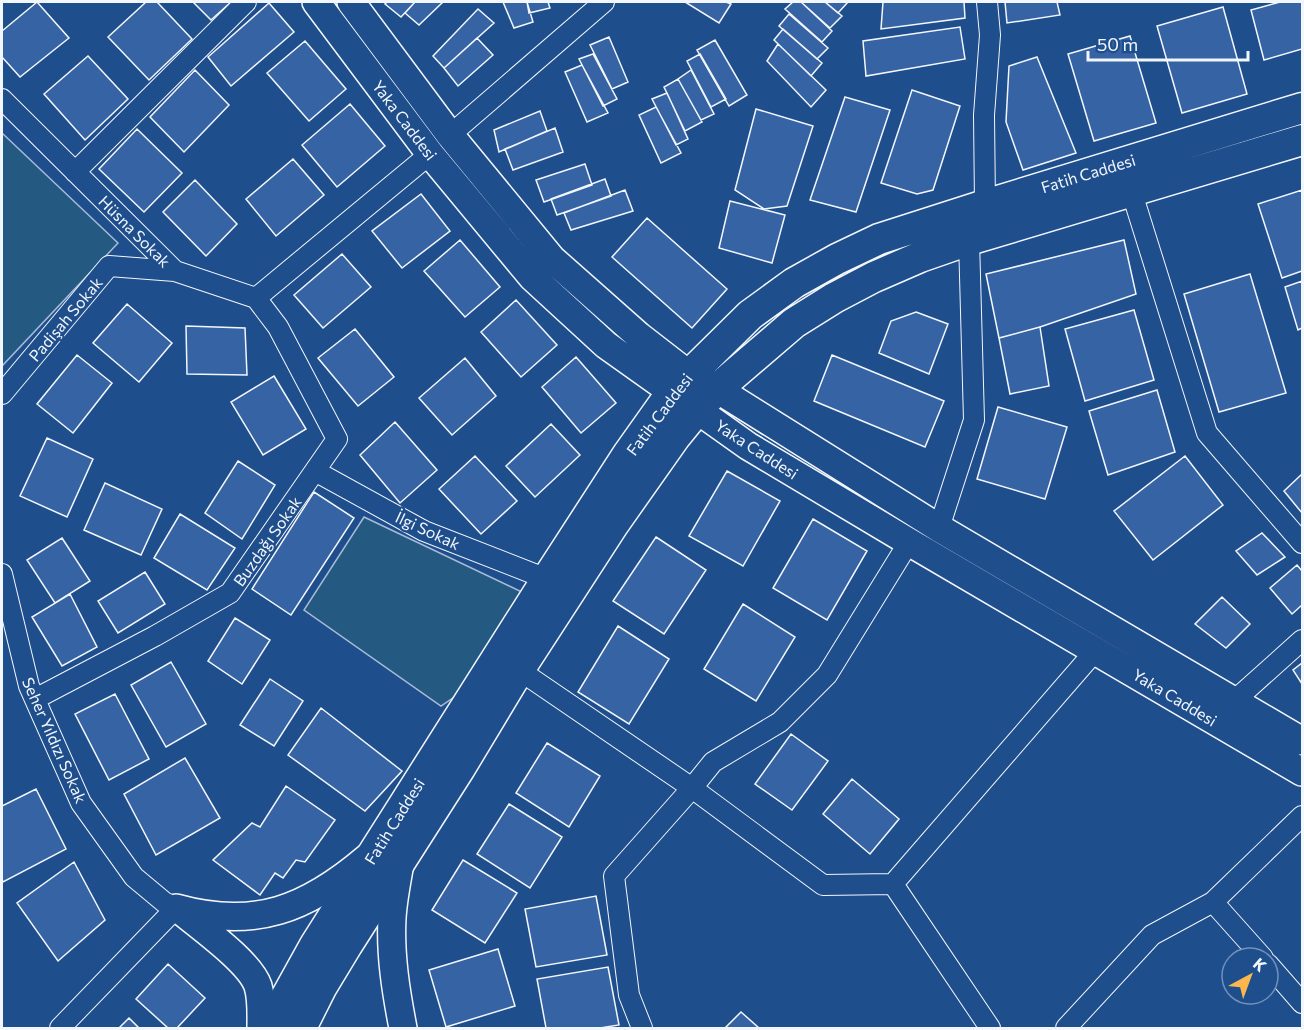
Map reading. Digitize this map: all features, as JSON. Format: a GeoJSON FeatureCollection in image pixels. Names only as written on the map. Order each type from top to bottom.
{"type":"FeatureCollection","features":[{"type":"Feature","properties":{"kind":"main road","name":"Fatih Caddesi"},"geometry":{"type":"LineString","coordinates":[[301,1029],[388,855],[547,579],[628,454],[680,383],[750,315],[794,283],[879,239],[1302,108]]}},
{"type":"Feature","properties":{"kind":"main road","name":"Fatih Caddesi"},"geometry":{"type":"LineString","coordinates":[[269,1029],[315,945],[460,768],[519,670],[613,525],[675,437],[717,388],[794,323],[834,298],[911,261],[969,240],[1302,140]]}},
{"type":"Feature","properties":{"kind":"street"},"geometry":{"type":"LineString","coordinates":[[75,172],[246,2]]}},
{"type":"Feature","properties":{"kind":"street","name":"Yaka Caddesi"},"geometry":{"type":"LineString","coordinates":[[316,2],[430,154],[532,277],[606,345],[680,383],[717,388],[939,528],[1302,741]]}},
{"type":"Feature","properties":{"kind":"street"},"geometry":{"type":"LineString","coordinates":[[450,135],[604,2]]}},
{"type":"Feature","properties":{"kind":"street"},"geometry":{"type":"LineString","coordinates":[[985,205],[984,115],[990,35],[987,2]]}},
{"type":"Feature","properties":{"kind":"street","name":"Yaka Caddesi"},"geometry":{"type":"LineString","coordinates":[[357,4],[450,135],[552,259],[639,336],[680,383],[697,410],[748,446],[909,543],[1302,772]]}},
{"type":"Feature","properties":{"kind":"street","name":"Hüsna Sokak"},"geometry":{"type":"LineString","coordinates":[[2,99],[175,272],[256,298]]}},
{"type":"Feature","properties":{"kind":"street"},"geometry":{"type":"LineString","coordinates":[[256,298],[430,154]]}},
{"type":"Feature","properties":{"kind":"street"},"geometry":{"type":"LineString","coordinates":[[1131,190],[1207,433],[1302,543]]}},
{"type":"Feature","properties":{"kind":"street"},"geometry":{"type":"LineString","coordinates":[[939,528],[974,420],[969,240]]}},
{"type":"Feature","properties":{"kind":"street","name":"Padişah Sokak"},"geometry":{"type":"LineString","coordinates":[[2,394],[110,266],[175,272]]}},
{"type":"Feature","properties":{"kind":"street","name":"Buzdağı Sokak"},"geometry":{"type":"LineString","coordinates":[[35,699],[155,636],[230,593],[337,439],[278,327],[256,298]]}},
{"type":"Feature","properties":{"kind":"street","name":"İlgi Sokak"},"geometry":{"type":"LineString","coordinates":[[315,471],[424,531],[547,579]]}},
{"type":"Feature","properties":{"kind":"street"},"geometry":{"type":"LineString","coordinates":[[642,1029],[629,995],[614,876],[713,762],[780,722],[827,675],[909,543]]}},
{"type":"Feature","properties":{"kind":"street","name":"Seher Yıldızı Sokak"},"geometry":{"type":"LineString","coordinates":[[3,585],[29,686],[81,803],[134,877],[164,902],[176,908]]}},
{"type":"Feature","properties":{"kind":"street"},"geometry":{"type":"LineString","coordinates":[[1234,701],[1302,640]]}},
{"type":"Feature","properties":{"kind":"street"},"geometry":{"type":"LineString","coordinates":[[519,670],[692,788],[824,885],[892,884],[1096,650]]}},
{"type":"Feature","properties":{"kind":"street"},"geometry":{"type":"LineString","coordinates":[[1066,1029],[1152,935],[1213,902],[1302,816]]}},
{"type":"Feature","properties":{"kind":"street"},"geometry":{"type":"LineString","coordinates":[[176,908],[191,912],[245,918],[273,913],[300,903],[350,873],[388,855],[392,950],[396,993],[404,1029]]}},
{"type":"Feature","properties":{"kind":"street"},"geometry":{"type":"LineString","coordinates":[[892,884],[990,1029]]}},
{"type":"Feature","properties":{"kind":"street"},"geometry":{"type":"LineString","coordinates":[[1213,902],[1252,946]]}},
{"type":"Feature","properties":{"kind":"street"},"geometry":{"type":"LineString","coordinates":[[60,1029],[176,908]]}},
{"type":"Feature","properties":{"kind":"street"},"geometry":{"type":"LineString","coordinates":[[176,908],[238,960],[253,976],[260,994],[261,1029]]}},
{"type":"Feature","properties":{"kind":"street"},"geometry":{"type":"LineString","coordinates":[[1280,978],[1302,1003]]}},
{"type":"Feature","properties":{"kind":"shaded area"},"geometry":{"type":"Polygon","coordinates":[[[2,133],[118,243],[2,366],[2,133]]]}},
{"type":"Feature","properties":{"kind":"shaded area"},"geometry":{"type":"Polygon","coordinates":[[[364,517],[524,593],[463,691],[441,706],[304,610],[364,517]]]}},
{"type":"Feature","properties":{"kind":"building"},"geometry":{"type":"Polygon","coordinates":[[[37,2],[69,38],[20,77],[2,57],[2,31],[37,2]]]}},
{"type":"Feature","properties":{"kind":"building"},"geometry":{"type":"Polygon","coordinates":[[[146,2],[157,2],[192,39],[149,80],[108,37],[146,2]]]}},
{"type":"Feature","properties":{"kind":"building"},"geometry":{"type":"Polygon","coordinates":[[[193,2],[231,2],[211,20],[193,2]]]}},
{"type":"Feature","properties":{"kind":"building"},"geometry":{"type":"Polygon","coordinates":[[[387,2],[415,2],[401,17],[385,4],[387,2]]]}},
{"type":"Feature","properties":{"kind":"building"},"geometry":{"type":"Polygon","coordinates":[[[415,2],[443,2],[419,25],[405,13],[415,2]]]}},
{"type":"Feature","properties":{"kind":"building"},"geometry":{"type":"Polygon","coordinates":[[[503,2],[527,2],[533,22],[514,28],[503,2]]]}},
{"type":"Feature","properties":{"kind":"building"},"geometry":{"type":"Polygon","coordinates":[[[527,2],[548,2],[550,8],[529,13],[527,2]]]}},
{"type":"Feature","properties":{"kind":"building"},"geometry":{"type":"Polygon","coordinates":[[[685,2],[726,2],[731,4],[719,23],[685,2]]]}},
{"type":"Feature","properties":{"kind":"building"},"geometry":{"type":"Polygon","coordinates":[[[793,2],[801,2],[832,31],[822,42],[785,9],[793,2]]]}},
{"type":"Feature","properties":{"kind":"building"},"geometry":{"type":"Polygon","coordinates":[[[801,2],[825,2],[842,16],[830,28],[801,2]]]}},
{"type":"Feature","properties":{"kind":"building"},"geometry":{"type":"Polygon","coordinates":[[[825,2],[848,2],[838,13],[825,2]]]}},
{"type":"Feature","properties":{"kind":"building"},"geometry":{"type":"Polygon","coordinates":[[[883,2],[964,2],[965,18],[881,29],[883,2]]]}},
{"type":"Feature","properties":{"kind":"building"},"geometry":{"type":"Polygon","coordinates":[[[1005,2],[1057,2],[1060,15],[1007,23],[1005,2]]]}},
{"type":"Feature","properties":{"kind":"building"},"geometry":{"type":"Polygon","coordinates":[[[1280,2],[1302,2],[1302,49],[1264,60],[1251,10],[1280,2]]]}},
{"type":"Feature","properties":{"kind":"building"},"geometry":{"type":"Polygon","coordinates":[[[269,3],[294,32],[231,86],[208,57],[269,3]]]}},
{"type":"Feature","properties":{"kind":"building"},"geometry":{"type":"Polygon","coordinates":[[[1223,7],[1247,94],[1182,113],[1157,26],[1223,7]]]}},
{"type":"Feature","properties":{"kind":"building"},"geometry":{"type":"Polygon","coordinates":[[[478,9],[494,23],[444,68],[433,56],[478,9]]]}},
{"type":"Feature","properties":{"kind":"building"},"geometry":{"type":"Polygon","coordinates":[[[789,14],[828,48],[817,59],[779,26],[789,14]]]}},
{"type":"Feature","properties":{"kind":"building"},"geometry":{"type":"Polygon","coordinates":[[[960,27],[965,59],[866,76],[863,41],[960,27]]]}},
{"type":"Feature","properties":{"kind":"building"},"geometry":{"type":"Polygon","coordinates":[[[783,29],[822,63],[811,76],[774,40],[783,29]]]}},
{"type":"Feature","properties":{"kind":"building"},"geometry":{"type":"Polygon","coordinates":[[[1130,36],[1156,123],[1094,141],[1068,54],[1130,36]]]}},
{"type":"Feature","properties":{"kind":"building"},"geometry":{"type":"Polygon","coordinates":[[[609,37],[628,82],[612,89],[590,45],[609,37]]]}},
{"type":"Feature","properties":{"kind":"building"},"geometry":{"type":"Polygon","coordinates":[[[477,38],[493,55],[458,86],[444,68],[477,38]]]}},
{"type":"Feature","properties":{"kind":"building"},"geometry":{"type":"Polygon","coordinates":[[[715,40],[747,95],[729,106],[697,50],[715,40]]]}},
{"type":"Feature","properties":{"kind":"building"},"geometry":{"type":"Polygon","coordinates":[[[305,41],[346,89],[309,121],[267,73],[305,41]]]}},
{"type":"Feature","properties":{"kind":"building"},"geometry":{"type":"Polygon","coordinates":[[[778,44],[826,90],[811,107],[767,61],[778,44]]]}},
{"type":"Feature","properties":{"kind":"building"},"geometry":{"type":"Polygon","coordinates":[[[593,54],[617,99],[603,106],[579,59],[593,54]]]}},
{"type":"Feature","properties":{"kind":"building"},"geometry":{"type":"Polygon","coordinates":[[[700,54],[726,99],[711,107],[687,61],[700,54]]]}},
{"type":"Feature","properties":{"kind":"building"},"geometry":{"type":"Polygon","coordinates":[[[88,56],[128,99],[85,140],[44,94],[88,56]]]}},
{"type":"Feature","properties":{"kind":"building"},"geometry":{"type":"Polygon","coordinates":[[[1037,57],[1076,153],[1023,170],[1006,122],[1009,66],[1037,57]]]}},
{"type":"Feature","properties":{"kind":"building"},"geometry":{"type":"Polygon","coordinates":[[[582,65],[608,113],[587,122],[565,72],[582,65]]]}},
{"type":"Feature","properties":{"kind":"building"},"geometry":{"type":"Polygon","coordinates":[[[195,70],[229,105],[184,152],[150,117],[195,70]]]}},
{"type":"Feature","properties":{"kind":"building"},"geometry":{"type":"Polygon","coordinates":[[[691,70],[714,114],[701,120],[678,79],[691,70]]]}},
{"type":"Feature","properties":{"kind":"building"},"geometry":{"type":"Polygon","coordinates":[[[678,79],[702,122],[685,131],[664,87],[678,79]]]}},
{"type":"Feature","properties":{"kind":"building"},"geometry":{"type":"Polygon","coordinates":[[[912,90],[960,106],[933,190],[917,194],[881,183],[912,90]]]}},
{"type":"Feature","properties":{"kind":"building"},"geometry":{"type":"Polygon","coordinates":[[[667,93],[688,139],[676,145],[652,99],[667,93]]]}},
{"type":"Feature","properties":{"kind":"building"},"geometry":{"type":"Polygon","coordinates":[[[845,97],[890,110],[856,212],[810,200],[845,97]]]}},
{"type":"Feature","properties":{"kind":"building"},"geometry":{"type":"Polygon","coordinates":[[[350,104],[385,146],[337,187],[302,145],[350,104]]]}},
{"type":"Feature","properties":{"kind":"building"},"geometry":{"type":"Polygon","coordinates":[[[656,107],[681,153],[661,163],[639,115],[656,107]]]}},
{"type":"Feature","properties":{"kind":"building"},"geometry":{"type":"Polygon","coordinates":[[[756,109],[813,126],[787,206],[764,209],[735,190],[756,109]]]}},
{"type":"Feature","properties":{"kind":"building"},"geometry":{"type":"Polygon","coordinates":[[[540,111],[547,131],[499,152],[494,130],[540,111]]]}},
{"type":"Feature","properties":{"kind":"building"},"geometry":{"type":"Polygon","coordinates":[[[555,128],[563,152],[513,170],[505,149],[555,128]]]}},
{"type":"Feature","properties":{"kind":"building"},"geometry":{"type":"Polygon","coordinates":[[[137,129],[182,173],[144,212],[99,169],[137,129]]]}},
{"type":"Feature","properties":{"kind":"building"},"geometry":{"type":"Polygon","coordinates":[[[293,159],[324,195],[276,236],[246,199],[293,159]]]}},
{"type":"Feature","properties":{"kind":"building"},"geometry":{"type":"Polygon","coordinates":[[[585,164],[592,185],[544,202],[536,180],[585,164]]]}},
{"type":"Feature","properties":{"kind":"building"},"geometry":{"type":"Polygon","coordinates":[[[605,179],[611,196],[557,215],[551,199],[605,179]]]}},
{"type":"Feature","properties":{"kind":"building"},"geometry":{"type":"Polygon","coordinates":[[[195,180],[237,224],[206,256],[163,212],[195,180]]]}},
{"type":"Feature","properties":{"kind":"building"},"geometry":{"type":"Polygon","coordinates":[[[625,190],[633,211],[571,230],[564,213],[625,190]]]}},
{"type":"Feature","properties":{"kind":"building"},"geometry":{"type":"Polygon","coordinates":[[[1302,190],[1302,271],[1282,278],[1258,204],[1302,190]]]}},
{"type":"Feature","properties":{"kind":"building"},"geometry":{"type":"Polygon","coordinates":[[[421,194],[450,231],[402,268],[372,231],[421,194]]]}},
{"type":"Feature","properties":{"kind":"building"},"geometry":{"type":"Polygon","coordinates":[[[730,201],[785,215],[772,263],[719,248],[730,201]]]}},
{"type":"Feature","properties":{"kind":"building"},"geometry":{"type":"Polygon","coordinates":[[[647,218],[727,289],[692,328],[612,257],[647,218]]]}},
{"type":"Feature","properties":{"kind":"building"},"geometry":{"type":"Polygon","coordinates":[[[460,240],[500,287],[465,317],[424,271],[460,240]]]}},
{"type":"Feature","properties":{"kind":"building"},"geometry":{"type":"Polygon","coordinates":[[[1124,240],[1136,294],[1040,327],[999,338],[986,274],[1124,240]]]}},
{"type":"Feature","properties":{"kind":"building"},"geometry":{"type":"Polygon","coordinates":[[[342,254],[371,287],[323,328],[294,295],[342,254]]]}},
{"type":"Feature","properties":{"kind":"building"},"geometry":{"type":"Polygon","coordinates":[[[1250,274],[1286,393],[1219,412],[1184,294],[1250,274]]]}},
{"type":"Feature","properties":{"kind":"building"},"geometry":{"type":"Polygon","coordinates":[[[1302,281],[1302,328],[1298,330],[1285,287],[1302,281]]]}},
{"type":"Feature","properties":{"kind":"building"},"geometry":{"type":"Polygon","coordinates":[[[516,300],[557,345],[521,377],[481,332],[516,300]]]}},
{"type":"Feature","properties":{"kind":"building"},"geometry":{"type":"Polygon","coordinates":[[[127,304],[172,343],[139,382],[93,343],[127,304]]]}},
{"type":"Feature","properties":{"kind":"building"},"geometry":{"type":"Polygon","coordinates":[[[1134,310],[1154,380],[1085,401],[1065,329],[1134,310]]]}},
{"type":"Feature","properties":{"kind":"building"},"geometry":{"type":"Polygon","coordinates":[[[916,312],[948,324],[929,374],[879,353],[891,321],[916,312]]]}},
{"type":"Feature","properties":{"kind":"building"},"geometry":{"type":"Polygon","coordinates":[[[186,326],[245,328],[247,375],[187,374],[186,326]]]}},
{"type":"Feature","properties":{"kind":"building"},"geometry":{"type":"Polygon","coordinates":[[[1040,327],[1049,386],[1010,394],[999,338],[1040,327]]]}},
{"type":"Feature","properties":{"kind":"building"},"geometry":{"type":"Polygon","coordinates":[[[355,329],[394,377],[358,406],[318,358],[355,329]]]}},
{"type":"Feature","properties":{"kind":"building"},"geometry":{"type":"Polygon","coordinates":[[[77,355],[112,383],[73,433],[37,404],[77,355]]]}},
{"type":"Feature","properties":{"kind":"building"},"geometry":{"type":"Polygon","coordinates":[[[832,355],[944,401],[925,447],[814,401],[832,355]]]}},
{"type":"Feature","properties":{"kind":"building"},"geometry":{"type":"Polygon","coordinates":[[[576,357],[616,403],[581,433],[542,387],[576,357]]]}},
{"type":"Feature","properties":{"kind":"building"},"geometry":{"type":"Polygon","coordinates":[[[465,358],[496,396],[452,435],[419,398],[465,358]]]}},
{"type":"Feature","properties":{"kind":"building"},"geometry":{"type":"Polygon","coordinates":[[[274,376],[306,429],[263,455],[231,402],[274,376]]]}},
{"type":"Feature","properties":{"kind":"building"},"geometry":{"type":"Polygon","coordinates":[[[1157,390],[1175,452],[1108,475],[1089,411],[1157,390]]]}},
{"type":"Feature","properties":{"kind":"building"},"geometry":{"type":"Polygon","coordinates":[[[998,407],[1067,427],[1045,499],[977,479],[998,407]]]}},
{"type":"Feature","properties":{"kind":"building"},"geometry":{"type":"Polygon","coordinates":[[[395,422],[437,470],[400,503],[360,455],[395,422]]]}},
{"type":"Feature","properties":{"kind":"building"},"geometry":{"type":"Polygon","coordinates":[[[551,424],[580,455],[535,497],[506,466],[551,424]]]}},
{"type":"Feature","properties":{"kind":"building"},"geometry":{"type":"Polygon","coordinates":[[[47,438],[93,459],[67,517],[20,496],[47,438]]]}},
{"type":"Feature","properties":{"kind":"building"},"geometry":{"type":"Polygon","coordinates":[[[475,456],[517,501],[481,534],[439,489],[475,456]]]}},
{"type":"Feature","properties":{"kind":"building"},"geometry":{"type":"Polygon","coordinates":[[[1185,456],[1223,505],[1153,560],[1114,511],[1185,456]]]}},
{"type":"Feature","properties":{"kind":"building"},"geometry":{"type":"Polygon","coordinates":[[[238,461],[275,485],[242,539],[205,513],[238,461]]]}},
{"type":"Feature","properties":{"kind":"building"},"geometry":{"type":"Polygon","coordinates":[[[727,471],[780,501],[743,566],[689,536],[727,471]]]}},
{"type":"Feature","properties":{"kind":"building"},"geometry":{"type":"Polygon","coordinates":[[[1302,474],[1302,513],[1284,491],[1302,474]]]}},
{"type":"Feature","properties":{"kind":"building"},"geometry":{"type":"Polygon","coordinates":[[[105,483],[162,509],[141,555],[84,530],[105,483]]]}},
{"type":"Feature","properties":{"kind":"building"},"geometry":{"type":"Polygon","coordinates":[[[314,492],[354,518],[291,615],[252,589],[314,492]]]}},
{"type":"Feature","properties":{"kind":"building"},"geometry":{"type":"Polygon","coordinates":[[[180,514],[235,548],[207,590],[154,558],[180,514]]]}},
{"type":"Feature","properties":{"kind":"building"},"geometry":{"type":"Polygon","coordinates":[[[813,519],[867,551],[827,620],[773,588],[813,519]]]}},
{"type":"Feature","properties":{"kind":"building"},"geometry":{"type":"Polygon","coordinates":[[[1262,533],[1285,557],[1257,575],[1236,551],[1262,533]]]}},
{"type":"Feature","properties":{"kind":"building"},"geometry":{"type":"Polygon","coordinates":[[[656,537],[706,570],[664,634],[613,601],[656,537]]]}},
{"type":"Feature","properties":{"kind":"building"},"geometry":{"type":"Polygon","coordinates":[[[62,538],[90,581],[55,603],[27,560],[62,538]]]}},
{"type":"Feature","properties":{"kind":"building"},"geometry":{"type":"Polygon","coordinates":[[[1297,565],[1302,571],[1302,605],[1292,614],[1270,588],[1297,565]]]}},
{"type":"Feature","properties":{"kind":"building"},"geometry":{"type":"Polygon","coordinates":[[[145,572],[165,604],[118,633],[98,601],[145,572]]]}},
{"type":"Feature","properties":{"kind":"building"},"geometry":{"type":"Polygon","coordinates":[[[70,594],[97,647],[62,666],[32,617],[70,594]]]}},
{"type":"Feature","properties":{"kind":"building"},"geometry":{"type":"Polygon","coordinates":[[[1222,597],[1250,624],[1226,648],[1195,624],[1222,597]]]}},
{"type":"Feature","properties":{"kind":"building"},"geometry":{"type":"Polygon","coordinates":[[[743,604],[795,637],[756,701],[704,669],[743,604]]]}},
{"type":"Feature","properties":{"kind":"building"},"geometry":{"type":"Polygon","coordinates":[[[235,618],[270,640],[242,684],[208,661],[235,618]]]}},
{"type":"Feature","properties":{"kind":"building"},"geometry":{"type":"Polygon","coordinates":[[[618,626],[669,659],[629,724],[578,692],[618,626]]]}},
{"type":"Feature","properties":{"kind":"building"},"geometry":{"type":"Polygon","coordinates":[[[171,662],[206,724],[166,747],[131,685],[171,662]]]}},
{"type":"Feature","properties":{"kind":"building"},"geometry":{"type":"Polygon","coordinates":[[[1302,663],[1302,684],[1293,670],[1302,663]]]}},
{"type":"Feature","properties":{"kind":"building"},"geometry":{"type":"Polygon","coordinates":[[[270,679],[303,701],[274,746],[240,725],[270,679]]]}},
{"type":"Feature","properties":{"kind":"building"},"geometry":{"type":"Polygon","coordinates":[[[115,694],[149,759],[109,780],[75,714],[115,694]]]}},
{"type":"Feature","properties":{"kind":"building"},"geometry":{"type":"Polygon","coordinates":[[[321,708],[402,771],[365,811],[288,755],[321,708]]]}},
{"type":"Feature","properties":{"kind":"building"},"geometry":{"type":"Polygon","coordinates":[[[791,734],[828,761],[792,810],[755,784],[791,734]]]}},
{"type":"Feature","properties":{"kind":"building"},"geometry":{"type":"Polygon","coordinates":[[[547,743],[600,776],[569,827],[516,793],[547,743]]]}},
{"type":"Feature","properties":{"kind":"building"},"geometry":{"type":"Polygon","coordinates":[[[185,758],[220,818],[156,855],[124,794],[185,758]]]}},
{"type":"Feature","properties":{"kind":"building"},"geometry":{"type":"Polygon","coordinates":[[[852,779],[899,819],[870,854],[823,814],[852,779]]]}},
{"type":"Feature","properties":{"kind":"building"},"geometry":{"type":"Polygon","coordinates":[[[286,786],[335,820],[305,862],[296,860],[283,878],[275,873],[260,895],[213,860],[252,823],[260,827],[286,786]]]}},
{"type":"Feature","properties":{"kind":"building"},"geometry":{"type":"Polygon","coordinates":[[[36,789],[66,849],[3,882],[2,806],[36,789]]]}},
{"type":"Feature","properties":{"kind":"building"},"geometry":{"type":"Polygon","coordinates":[[[509,804],[562,837],[530,888],[477,854],[509,804]]]}},
{"type":"Feature","properties":{"kind":"building"},"geometry":{"type":"Polygon","coordinates":[[[463,860],[517,893],[485,943],[432,910],[463,860]]]}},
{"type":"Feature","properties":{"kind":"building"},"geometry":{"type":"Polygon","coordinates":[[[74,862],[105,920],[58,961],[17,903],[74,862]]]}},
{"type":"Feature","properties":{"kind":"building"},"geometry":{"type":"Polygon","coordinates":[[[596,896],[607,955],[536,967],[525,909],[596,896]]]}},
{"type":"Feature","properties":{"kind":"building"},"geometry":{"type":"Polygon","coordinates":[[[498,949],[515,1006],[446,1027],[429,970],[498,949]]]}},
{"type":"Feature","properties":{"kind":"building"},"geometry":{"type":"Polygon","coordinates":[[[168,964],[205,998],[177,1028],[168,1028],[136,999],[168,964]]]}},
{"type":"Feature","properties":{"kind":"building"},"geometry":{"type":"Polygon","coordinates":[[[608,967],[619,1025],[600,1028],[546,1028],[537,979],[608,967]]]}},
{"type":"Feature","properties":{"kind":"building"},"geometry":{"type":"Polygon","coordinates":[[[741,1012],[759,1028],[725,1028],[741,1012]]]}},
{"type":"Feature","properties":{"kind":"building"},"geometry":{"type":"Polygon","coordinates":[[[129,1018],[139,1028],[119,1028],[129,1018]]]}}]}
